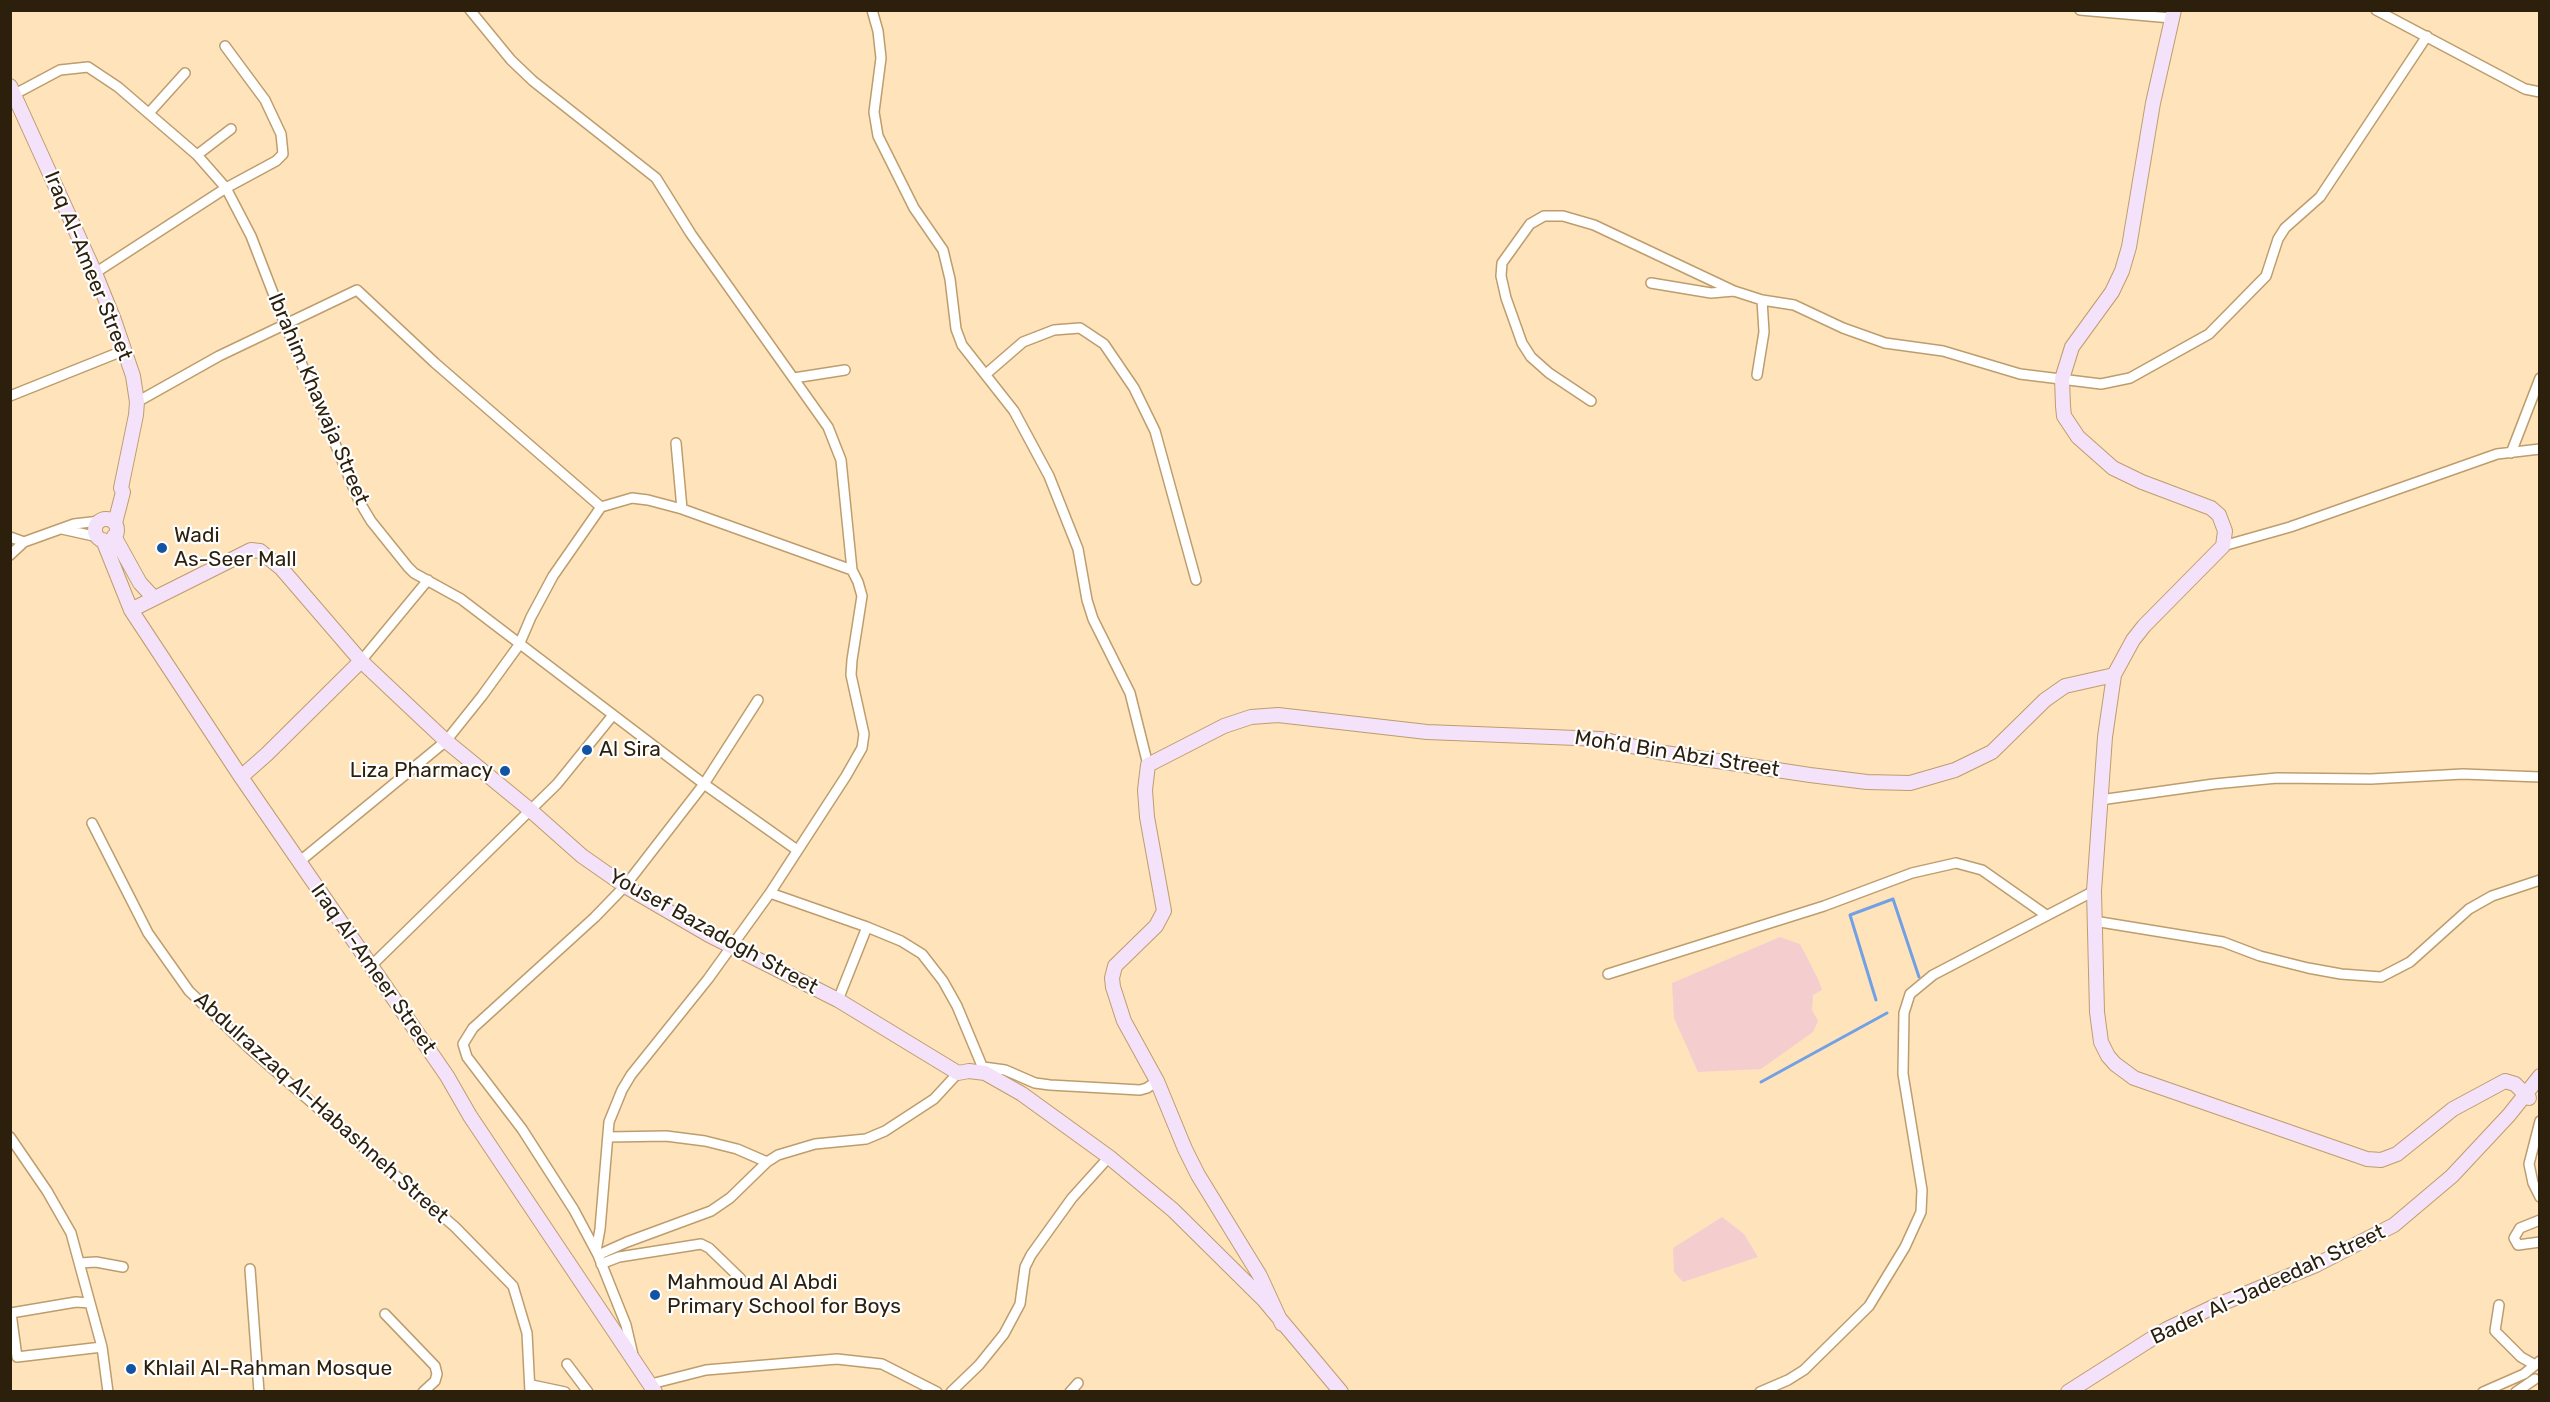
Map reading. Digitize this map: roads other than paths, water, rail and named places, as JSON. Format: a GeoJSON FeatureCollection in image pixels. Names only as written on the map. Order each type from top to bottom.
{"type":"FeatureCollection","features":[{"type":"Feature","properties":{"kind":"main road"},"geometry":{"type":"LineString","coordinates":[[2172,14],[2153,103],[2129,247],[2122,271],[2103,306],[2072,347],[2062,379],[2064,416],[2078,437],[2113,468],[2142,482],[2211,508],[2219,515],[2225,531],[2223,546],[2144,626],[2133,640],[2114,675],[2105,737],[2094,891],[2097,1012],[2101,1042],[2108,1056],[2119,1068],[2143,1082],[2354,1156],[2376,1160],[2397,1154],[2453,1109],[2505,1082],[2515,1084],[2527,1095]]}},
{"type":"Feature","properties":{"kind":"main road","name":"Iraq Al-Ameer Street"},"geometry":{"type":"LineString","coordinates":[[13,90],[95,273],[125,350],[137,402],[121,488],[123,492],[106,529],[131,609],[241,777],[447,1076],[470,1116],[653,1388]]}},
{"type":"Feature","properties":{"kind":"main road"},"geometry":{"type":"LineString","coordinates":[[106,529],[140,583],[153,597],[131,609]]}},
{"type":"Feature","properties":{"kind":"main road","name":"Yousef Bazadogh Street"},"geometry":{"type":"LineString","coordinates":[[153,597],[256,549],[281,568],[361,661],[446,741],[582,856],[625,886],[732,947],[838,1000],[958,1073]]}},
{"type":"Feature","properties":{"kind":"main road"},"geometry":{"type":"LineString","coordinates":[[241,777],[361,661]]}},
{"type":"Feature","properties":{"kind":"main road","name":"Moh’d Bin Abzi Street"},"geometry":{"type":"LineString","coordinates":[[1148,765],[1224,726],[1251,717],[1278,715],[1427,732],[1601,739],[1659,752],[1799,773],[1867,782],[1910,783],[1955,770],[1992,752],[2045,700],[2065,686],[2114,675]]}},
{"type":"Feature","properties":{"kind":"main road"},"geometry":{"type":"LineString","coordinates":[[1148,765],[1145,790],[1147,817],[1164,911],[1156,926],[1115,966],[1112,978],[1124,1021],[1157,1081],[1198,1175],[1260,1276],[1282,1324]]}},
{"type":"Feature","properties":{"kind":"main road"},"geometry":{"type":"LineString","coordinates":[[958,1073],[984,1070],[1022,1094],[1152,1191],[1264,1300],[1341,1392]]}},
{"type":"Feature","properties":{"kind":"main road","name":"Bader Al-Jadeedah Street"},"geometry":{"type":"LineString","coordinates":[[2068,1392],[2168,1329],[2213,1307],[2316,1265],[2394,1225],[2452,1176],[2527,1095],[2540,1076]]}},
{"type":"Feature","properties":{"kind":"main road","name":"Bader Al-Jadeedah Street"},"geometry":{"type":"LineString","coordinates":[[2527,1095],[2540,1087]]}},
{"type":"Feature","properties":{"kind":"street"},"geometry":{"type":"LineString","coordinates":[[470,10],[511,60],[539,86],[656,178],[691,234],[828,427],[836,443],[843,476],[852,570],[862,596],[851,675],[862,725],[862,747],[770,893],[732,947],[631,1075],[612,1112],[598,1257]]}},
{"type":"Feature","properties":{"kind":"street"},"geometry":{"type":"LineString","coordinates":[[872,10],[878,31],[881,58],[874,100],[878,136],[914,208],[943,249],[959,337],[1024,426],[1066,517],[1078,549],[1093,619],[1130,693],[1148,765]]}},
{"type":"Feature","properties":{"kind":"street"},"geometry":{"type":"LineString","coordinates":[[2080,10],[2172,14]]}},
{"type":"Feature","properties":{"kind":"street"},"geometry":{"type":"LineString","coordinates":[[2381,12],[2525,89],[2540,92]]}},
{"type":"Feature","properties":{"kind":"street"},"geometry":{"type":"LineString","coordinates":[[1591,401],[1531,357],[1522,343],[1509,312],[1501,276],[1502,263],[1530,224],[1544,216],[1571,218],[1610,232],[1734,291],[1762,300],[1794,305],[1843,328],[1885,343],[1943,351],[2020,374],[2101,384],[2130,378],[2209,334],[2265,276],[2278,239],[2285,228],[2320,197],[2427,36]]}},
{"type":"Feature","properties":{"kind":"street"},"geometry":{"type":"LineString","coordinates":[[95,273],[226,188],[276,161],[283,154],[284,147],[280,134],[265,100],[225,46]]}},
{"type":"Feature","properties":{"kind":"street","name":"Ibrahim Khawaja Street"},"geometry":{"type":"LineString","coordinates":[[13,90],[60,70],[88,67],[118,87],[197,155],[226,188],[251,236],[359,501],[371,521],[408,567],[414,573],[461,599],[704,784],[797,850]]}},
{"type":"Feature","properties":{"kind":"street"},"geometry":{"type":"LineString","coordinates":[[149,114],[185,74]]}},
{"type":"Feature","properties":{"kind":"street"},"geometry":{"type":"LineString","coordinates":[[197,155],[231,129]]}},
{"type":"Feature","properties":{"kind":"street"},"geometry":{"type":"LineString","coordinates":[[1651,283],[1711,293],[1734,291]]}},
{"type":"Feature","properties":{"kind":"street"},"geometry":{"type":"LineString","coordinates":[[137,402],[219,356],[357,290],[443,369],[601,507]]}},
{"type":"Feature","properties":{"kind":"street"},"geometry":{"type":"LineString","coordinates":[[1757,375],[1764,332],[1762,300]]}},
{"type":"Feature","properties":{"kind":"street"},"geometry":{"type":"LineString","coordinates":[[986,374],[1023,342],[1054,330],[1080,328],[1104,344],[1134,388],[1155,431],[1196,580]]}},
{"type":"Feature","properties":{"kind":"street"},"geometry":{"type":"LineString","coordinates":[[10,396],[125,350]]}},
{"type":"Feature","properties":{"kind":"street"},"geometry":{"type":"LineString","coordinates":[[794,378],[845,370]]}},
{"type":"Feature","properties":{"kind":"street"},"geometry":{"type":"LineString","coordinates":[[2511,453],[2540,378]]}},
{"type":"Feature","properties":{"kind":"street"},"geometry":{"type":"LineString","coordinates":[[676,443],[682,509]]}},
{"type":"Feature","properties":{"kind":"street"},"geometry":{"type":"LineString","coordinates":[[2223,546],[2290,527],[2497,454],[2540,449]]}},
{"type":"Feature","properties":{"kind":"street"},"geometry":{"type":"LineString","coordinates":[[299,862],[446,741],[519,645],[553,576],[601,507],[622,500],[641,499],[682,509],[852,570]]}},
{"type":"Feature","properties":{"kind":"street"},"geometry":{"type":"LineString","coordinates":[[10,555],[24,542],[81,523],[106,529]]}},
{"type":"Feature","properties":{"kind":"street"},"geometry":{"type":"LineString","coordinates":[[62,529],[106,529]]}},
{"type":"Feature","properties":{"kind":"street"},"geometry":{"type":"LineString","coordinates":[[10,537],[24,542]]}},
{"type":"Feature","properties":{"kind":"street"},"geometry":{"type":"LineString","coordinates":[[361,661],[428,580]]}},
{"type":"Feature","properties":{"kind":"street"},"geometry":{"type":"LineString","coordinates":[[634,1357],[626,1325],[598,1257],[537,1150],[467,1057],[463,1044],[473,1028],[596,917],[625,886],[704,784],[758,700]]}},
{"type":"Feature","properties":{"kind":"street"},"geometry":{"type":"LineString","coordinates":[[371,966],[565,775],[613,715]]}},
{"type":"Feature","properties":{"kind":"street"},"geometry":{"type":"LineString","coordinates":[[2100,800],[2214,784],[2277,778],[2371,779],[2463,774],[2540,777]]}},
{"type":"Feature","properties":{"kind":"street","name":"Abdulrazzaq Al-Habashneh Street"},"geometry":{"type":"LineString","coordinates":[[92,823],[148,933],[189,991],[250,1049],[455,1227],[507,1278],[517,1295],[525,1319],[531,1388]]}},
{"type":"Feature","properties":{"kind":"street"},"geometry":{"type":"LineString","coordinates":[[1608,974],[1824,906],[1912,873],[1945,865],[1967,865],[1982,870],[2046,915]]}},
{"type":"Feature","properties":{"kind":"street"},"geometry":{"type":"LineString","coordinates":[[2094,921],[2223,942],[2260,956],[2308,968],[2341,974],[2381,976],[2410,962],[2469,909],[2492,896],[2540,880]]}},
{"type":"Feature","properties":{"kind":"street"},"geometry":{"type":"LineString","coordinates":[[1760,1392],[1804,1370],[1869,1306],[1905,1247],[1920,1212],[1922,1190],[1903,1074],[1904,1013],[1910,994],[1933,975],[2094,891]]}},
{"type":"Feature","properties":{"kind":"street"},"geometry":{"type":"LineString","coordinates":[[770,893],[867,927],[913,948],[933,965],[957,1006],[984,1070],[1005,1070],[1035,1083],[1050,1085],[1144,1090],[1157,1081]]}},
{"type":"Feature","properties":{"kind":"street"},"geometry":{"type":"LineString","coordinates":[[838,1000],[867,927]]}},
{"type":"Feature","properties":{"kind":"street"},"geometry":{"type":"LineString","coordinates":[[598,1257],[627,1242],[711,1210],[730,1198],[767,1162],[778,1155],[803,1146],[856,1141],[876,1136],[926,1106],[958,1073]]}},
{"type":"Feature","properties":{"kind":"street"},"geometry":{"type":"LineString","coordinates":[[2540,1121],[2529,1164],[2533,1183],[2540,1197]]}},
{"type":"Feature","properties":{"kind":"street"},"geometry":{"type":"LineString","coordinates":[[608,1137],[666,1136],[705,1141],[737,1149],[767,1162]]}},
{"type":"Feature","properties":{"kind":"street"},"geometry":{"type":"LineString","coordinates":[[10,1137],[61,1213],[71,1233],[102,1347],[108,1392]]}},
{"type":"Feature","properties":{"kind":"street"},"geometry":{"type":"LineString","coordinates":[[951,1392],[987,1356],[1013,1321],[1020,1304],[1025,1267],[1031,1255],[1072,1198],[1109,1157]]}},
{"type":"Feature","properties":{"kind":"street"},"geometry":{"type":"LineString","coordinates":[[2540,1220],[2520,1228],[2514,1238],[2518,1245],[2540,1242]]}},
{"type":"Feature","properties":{"kind":"street"},"geometry":{"type":"LineString","coordinates":[[598,1257],[611,1259],[701,1244],[709,1248],[741,1279]]}},
{"type":"Feature","properties":{"kind":"street"},"geometry":{"type":"LineString","coordinates":[[80,1263],[96,1262],[123,1267]]}},
{"type":"Feature","properties":{"kind":"street"},"geometry":{"type":"LineString","coordinates":[[250,1269],[259,1392]]}},
{"type":"Feature","properties":{"kind":"street"},"geometry":{"type":"LineString","coordinates":[[90,1303],[76,1302],[11,1313],[17,1357],[102,1347]]}},
{"type":"Feature","properties":{"kind":"street"},"geometry":{"type":"LineString","coordinates":[[2499,1305],[2495,1331],[2521,1357],[2534,1366],[2537,1382],[2516,1392]]}},
{"type":"Feature","properties":{"kind":"street"},"geometry":{"type":"LineString","coordinates":[[385,1314],[435,1366],[437,1374],[435,1381],[423,1392]]}},
{"type":"Feature","properties":{"kind":"street"},"geometry":{"type":"LineString","coordinates":[[653,1388],[706,1370],[837,1359],[882,1365],[937,1392]]}},
{"type":"Feature","properties":{"kind":"street"},"geometry":{"type":"LineString","coordinates":[[567,1364],[588,1392]]}},
{"type":"Feature","properties":{"kind":"street"},"geometry":{"type":"LineString","coordinates":[[2483,1392],[2534,1366]]}},
{"type":"Feature","properties":{"kind":"street"},"geometry":{"type":"LineString","coordinates":[[1070,1392],[1078,1383]]}},
{"type":"Feature","properties":{"kind":"street"},"geometry":{"type":"LineString","coordinates":[[531,1388],[565,1392]]}},
{"type":"Feature","properties":{"kind":"waterway"},"geometry":{"type":"LineString","coordinates":[[1876,1000],[1850,915],[1893,899],[1919,977]]}},
{"type":"Feature","properties":{"kind":"waterway"},"geometry":{"type":"LineString","coordinates":[[1761,1082],[1887,1013]]}},
{"type":"Feature","properties":{"kind":"place","name":"Wadi As-Seer Mall"},"geometry":{"type":"Point","coordinates":[162,548]}},
{"type":"Feature","properties":{"kind":"place","name":"Al Sira"},"geometry":{"type":"Point","coordinates":[587,750]}},
{"type":"Feature","properties":{"kind":"place","name":"Liza Pharmacy"},"geometry":{"type":"Point","coordinates":[505,771]}},
{"type":"Feature","properties":{"kind":"place","name":"Mahmoud Al Abdi Primary School for Boys"},"geometry":{"type":"Point","coordinates":[655,1295]}},
{"type":"Feature","properties":{"kind":"place","name":"Khlail Al-Rahman Mosque"},"geometry":{"type":"Point","coordinates":[131,1369]}}]}
